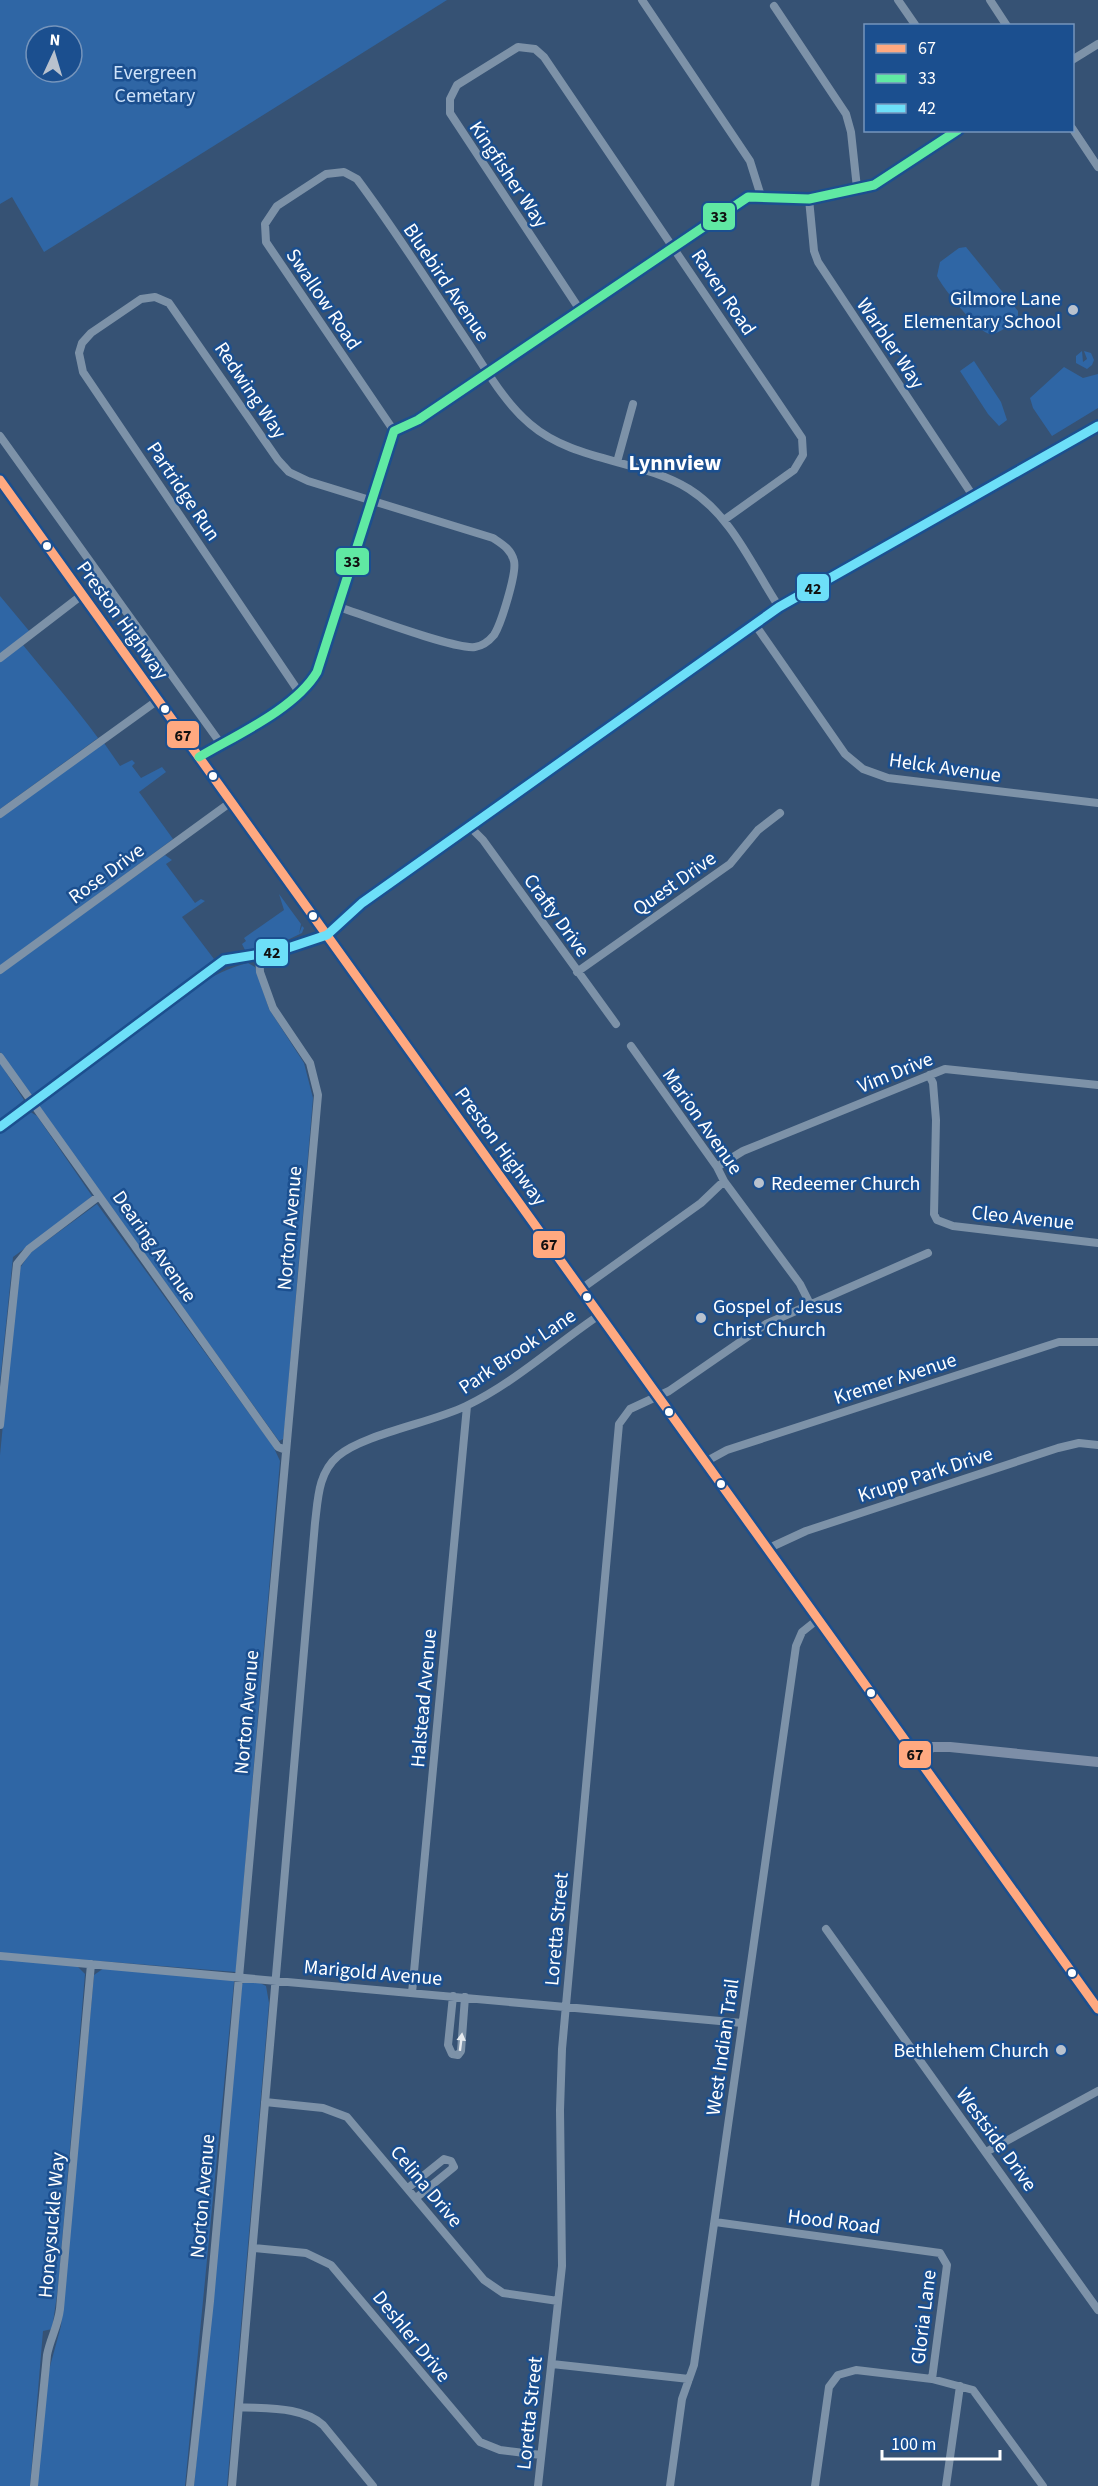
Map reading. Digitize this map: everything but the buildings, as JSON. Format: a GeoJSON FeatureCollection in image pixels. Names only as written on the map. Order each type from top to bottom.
{"type":"FeatureCollection","features":[{"type":"Feature","properties":{"kind":"main road","name":"Preston Highway"},"geometry":{"type":"LineString","coordinates":[[0,480],[581,1289],[598,1316],[1098,2009]]}},
{"type":"Feature","properties":{"kind":"main road"},"geometry":{"type":"LineString","coordinates":[[914,1755],[933,1747],[950,1747],[1098,1762]]}},
{"type":"Feature","properties":{"kind":"street"},"geometry":{"type":"LineString","coordinates":[[642,0],[750,161],[761,196]]}},
{"type":"Feature","properties":{"kind":"street"},"geometry":{"type":"LineString","coordinates":[[898,0],[915,24]]}},
{"type":"Feature","properties":{"kind":"street"},"geometry":{"type":"LineString","coordinates":[[990,0],[1006,24]]}},
{"type":"Feature","properties":{"kind":"street"},"geometry":{"type":"LineString","coordinates":[[774,6],[846,114],[851,132],[857,188]]}},
{"type":"Feature","properties":{"kind":"street"},"geometry":{"type":"LineString","coordinates":[[1074,59],[1098,44]]}},
{"type":"Feature","properties":{"kind":"street","name":"Raven Road"},"geometry":{"type":"LineString","coordinates":[[490,63],[518,47],[535,49],[544,57],[674,247],[803,442],[802,460],[794,470],[724,520]]}},
{"type":"Feature","properties":{"kind":"street","name":"Kingfisher Way"},"geometry":{"type":"LineString","coordinates":[[490,63],[454,90],[449,105],[452,117],[580,310]]}},
{"type":"Feature","properties":{"kind":"street"},"geometry":{"type":"LineString","coordinates":[[1074,131],[1098,167]]}},
{"type":"Feature","properties":{"kind":"street"},"geometry":{"type":"LineString","coordinates":[[199,757],[277,710],[299,692],[317,672],[394,431],[418,420],[748,197],[808,199],[880,183],[955,132]]}},
{"type":"Feature","properties":{"kind":"street","name":"Bluebird Avenue"},"geometry":{"type":"LineString","coordinates":[[300,191],[332,172],[344,172],[357,179],[520,415],[541,433],[564,445],[683,486],[714,508],[779,607]]}},
{"type":"Feature","properties":{"kind":"street","name":"Swallow Road"},"geometry":{"type":"LineString","coordinates":[[300,191],[278,206],[268,217],[264,229],[266,242],[394,431]]}},
{"type":"Feature","properties":{"kind":"street","name":"Warbler Way"},"geometry":{"type":"LineString","coordinates":[[808,199],[814,251],[818,262],[973,496]]}},
{"type":"Feature","properties":{"kind":"street","name":"Redwing Way"},"geometry":{"type":"LineString","coordinates":[[117,314],[146,297],[155,297],[169,303],[283,466],[308,481],[493,538],[510,552],[515,562],[514,572],[493,636],[487,642],[474,647],[458,645],[339,607]]}},
{"type":"Feature","properties":{"kind":"street","name":"Partridge Run"},"geometry":{"type":"LineString","coordinates":[[117,314],[87,335],[79,352],[81,367],[299,692]]}},
{"type":"Feature","properties":{"kind":"street"},"geometry":{"type":"LineString","coordinates":[[617,462],[633,404]]}},
{"type":"Feature","properties":{"kind":"street"},"geometry":{"type":"LineString","coordinates":[[0,1127],[224,960],[259,955],[327,935],[362,903],[754,623],[1098,426]]}},
{"type":"Feature","properties":{"kind":"street"},"geometry":{"type":"LineString","coordinates":[[0,436],[221,744]]}},
{"type":"Feature","properties":{"kind":"street"},"geometry":{"type":"LineString","coordinates":[[0,658],[82,595]]}},
{"type":"Feature","properties":{"kind":"street","name":"Helck Avenue"},"geometry":{"type":"LineString","coordinates":[[754,623],[845,754],[863,769],[898,780],[1098,803]]}},
{"type":"Feature","properties":{"kind":"street"},"geometry":{"type":"LineString","coordinates":[[0,814],[158,700]]}},
{"type":"Feature","properties":{"kind":"street","name":"Rose Drive"},"geometry":{"type":"LineString","coordinates":[[0,970],[231,802]]}},
{"type":"Feature","properties":{"kind":"street","name":"Quest Drive"},"geometry":{"type":"LineString","coordinates":[[577,972],[730,864],[758,830],[780,813]]}},
{"type":"Feature","properties":{"kind":"street","name":"Crafty Drive"},"geometry":{"type":"LineString","coordinates":[[470,827],[483,840],[616,1024]]}},
{"type":"Feature","properties":{"kind":"street","name":"Norton Avenue"},"geometry":{"type":"LineString","coordinates":[[190,2486],[239,1976],[318,1095],[310,1063],[273,1008],[260,972],[259,955]]}},
{"type":"Feature","properties":{"kind":"street","name":"Marion Avenue"},"geometry":{"type":"LineString","coordinates":[[631,1046],[717,1167],[724,1181],[794,1275],[810,1304]]}},
{"type":"Feature","properties":{"kind":"street","name":"Dearing Avenue"},"geometry":{"type":"LineString","coordinates":[[0,1057],[278,1448],[285,1450]]}},
{"type":"Feature","properties":{"kind":"street","name":"Vim Drive"},"geometry":{"type":"LineString","coordinates":[[717,1167],[743,1151],[945,1069],[964,1069],[1098,1084]]}},
{"type":"Feature","properties":{"kind":"street","name":"Cleo Avenue"},"geometry":{"type":"LineString","coordinates":[[929,1075],[933,1083],[936,1120],[934,1214],[943,1224],[1098,1243]]}},
{"type":"Feature","properties":{"kind":"street"},"geometry":{"type":"LineString","coordinates":[[581,1289],[701,1203],[724,1181]]}},
{"type":"Feature","properties":{"kind":"street"},"geometry":{"type":"LineString","coordinates":[[0,1425],[16,1264],[29,1249],[99,1196]]}},
{"type":"Feature","properties":{"kind":"street","name":"Loretta Street"},"geometry":{"type":"LineString","coordinates":[[538,2486],[552,2364],[563,2234],[560,2080],[618,1433],[626,1411],[669,1391],[766,1324],[928,1253]]}},
{"type":"Feature","properties":{"kind":"street","name":"Park Brook Lane"},"geometry":{"type":"LineString","coordinates":[[275,1980],[317,1507],[319,1489],[326,1470],[346,1450],[443,1417],[482,1398],[598,1316]]}},
{"type":"Feature","properties":{"kind":"street","name":"Kremer Avenue"},"geometry":{"type":"LineString","coordinates":[[705,1462],[728,1449],[1059,1342],[1098,1342]]}},
{"type":"Feature","properties":{"kind":"street","name":"Halstead Avenue"},"geometry":{"type":"LineString","coordinates":[[412,1993],[467,1406]]}},
{"type":"Feature","properties":{"kind":"street","name":"Krupp Park Drive"},"geometry":{"type":"LineString","coordinates":[[767,1549],[806,1532],[1058,1448],[1079,1443],[1098,1445]]}},
{"type":"Feature","properties":{"kind":"street","name":"West Indian Trail"},"geometry":{"type":"LineString","coordinates":[[670,2486],[682,2399],[694,2365],[796,1646],[802,1632],[817,1620]]}},
{"type":"Feature","properties":{"kind":"street","name":"Westside Drive"},"geometry":{"type":"LineString","coordinates":[[826,1929],[1098,2310]]}},
{"type":"Feature","properties":{"kind":"street","name":"Marigold Avenue"},"geometry":{"type":"LineString","coordinates":[[0,1956],[742,2023]]}},
{"type":"Feature","properties":{"kind":"street","name":"Honeysuckle Way"},"geometry":{"type":"LineString","coordinates":[[33,2486],[47,2355],[58,2326],[60,2309],[91,1964]]}},
{"type":"Feature","properties":{"kind":"street"},"geometry":{"type":"LineString","coordinates":[[232,2486],[275,1980]]}},
{"type":"Feature","properties":{"kind":"street"},"geometry":{"type":"LineString","coordinates":[[453,1996],[448,2046],[452,2054],[458,2055],[461,2051],[465,1997]]}},
{"type":"Feature","properties":{"kind":"street"},"geometry":{"type":"LineString","coordinates":[[986,2152],[1098,2091]]}},
{"type":"Feature","properties":{"kind":"street","name":"Celina Drive"},"geometry":{"type":"LineString","coordinates":[[265,2102],[323,2108],[340,2113],[352,2120],[495,2290],[512,2296],[558,2301]]}},
{"type":"Feature","properties":{"kind":"street"},"geometry":{"type":"LineString","coordinates":[[408,2188],[444,2159],[451,2161],[454,2167],[416,2198]]}},
{"type":"Feature","properties":{"kind":"street","name":"Hood Road"},"geometry":{"type":"LineString","coordinates":[[715,2222],[936,2251],[945,2259]]}},
{"type":"Feature","properties":{"kind":"street","name":"Deshler Drive"},"geometry":{"type":"LineString","coordinates":[[253,2248],[306,2253],[331,2265],[470,2433],[493,2448],[541,2455]]}},
{"type":"Feature","properties":{"kind":"street","name":"Gloria Lane"},"geometry":{"type":"LineString","coordinates":[[932,2379],[947,2265],[945,2259]]}},
{"type":"Feature","properties":{"kind":"street"},"geometry":{"type":"LineString","coordinates":[[552,2364],[689,2379]]}},
{"type":"Feature","properties":{"kind":"street"},"geometry":{"type":"LineString","coordinates":[[815,2486],[830,2384],[838,2375],[856,2370],[932,2379],[976,2392],[1043,2486]]}},
{"type":"Feature","properties":{"kind":"street"},"geometry":{"type":"LineString","coordinates":[[946,2486],[960,2386]]}},
{"type":"Feature","properties":{"kind":"street"},"geometry":{"type":"LineString","coordinates":[[239,2407],[292,2411],[314,2418],[374,2486]]}},
{"type":"Feature","properties":{"kind":"green space","name":"Evergreen Cemetary"},"geometry":{"type":"Polygon","coordinates":[[[0,0],[447,0],[44,252],[12,197],[0,204],[0,0]]]}},
{"type":"Feature","properties":{"kind":"green space"},"geometry":{"type":"Polygon","coordinates":[[[966,247],[1018,311],[1018,316],[1013,322],[994,334],[986,332],[970,319],[937,276],[940,262],[959,248],[966,247]]]}},
{"type":"Feature","properties":{"kind":"green space"},"geometry":{"type":"Polygon","coordinates":[[[1082,351],[1083,362],[1087,359],[1084,351],[1091,353],[1094,360],[1087,369],[1076,363],[1076,356],[1082,351]]]}},
{"type":"Feature","properties":{"kind":"green space"},"geometry":{"type":"Polygon","coordinates":[[[974,361],[1001,402],[1007,420],[999,426],[988,414],[960,371],[974,361]]]}},
{"type":"Feature","properties":{"kind":"green space"},"geometry":{"type":"Polygon","coordinates":[[[1064,367],[1083,378],[1098,374],[1098,408],[1052,436],[1033,408],[1030,398],[1064,367]]]}},
{"type":"Feature","properties":{"kind":"green space"},"geometry":{"type":"Polygon","coordinates":[[[0,596],[30,632],[0,654],[0,596]]]}},
{"type":"Feature","properties":{"kind":"green space"},"geometry":{"type":"Polygon","coordinates":[[[23,645],[98,738],[0,809],[0,661],[23,645]]]}},
{"type":"Feature","properties":{"kind":"green space"},"geometry":{"type":"Polygon","coordinates":[[[104,743],[120,766],[132,760],[135,763],[132,766],[141,778],[162,767],[166,772],[139,792],[173,839],[0,966],[0,817],[104,743]]]}},
{"type":"Feature","properties":{"kind":"green space"},"geometry":{"type":"Polygon","coordinates":[[[165,855],[172,860],[166,864],[195,903],[201,899],[205,901],[182,917],[214,959],[219,957],[221,960],[40,1092],[31,1095],[0,1052],[0,974],[165,855]]]}},
{"type":"Feature","properties":{"kind":"green space"},"geometry":{"type":"Polygon","coordinates":[[[279,894],[301,924],[299,934],[302,926],[304,928],[302,933],[277,945],[245,950],[242,944],[246,941],[244,938],[284,910],[279,894]]]}},
{"type":"Feature","properties":{"kind":"green space"},"geometry":{"type":"Polygon","coordinates":[[[248,963],[255,967],[269,1009],[304,1063],[313,1098],[285,1423],[283,1439],[279,1441],[39,1107],[40,1102],[195,987],[220,973],[248,963]]]}},
{"type":"Feature","properties":{"kind":"green space"},"geometry":{"type":"Polygon","coordinates":[[[0,1063],[24,1100],[0,1121],[0,1063]]]}},
{"type":"Feature","properties":{"kind":"green space"},"geometry":{"type":"Polygon","coordinates":[[[29,1111],[37,1116],[92,1196],[13,1257],[0,1382],[0,1131],[29,1111]]]}},
{"type":"Feature","properties":{"kind":"green space"},"geometry":{"type":"Polygon","coordinates":[[[97,1204],[273,1446],[280,1461],[236,1972],[0,1953],[0,1455],[18,1271],[30,1253],[97,1204]]]}},
{"type":"Feature","properties":{"kind":"green space"},"geometry":{"type":"Polygon","coordinates":[[[0,1959],[77,1966],[85,1974],[58,2288],[52,2329],[43,2331],[30,2486],[0,2486],[0,1959]]]}},
{"type":"Feature","properties":{"kind":"green space"},"geometry":{"type":"Polygon","coordinates":[[[104,1968],[233,1979],[234,1982],[185,2486],[37,2486],[49,2370],[61,2326],[94,1975],[104,1968]]]}},
{"type":"Feature","properties":{"kind":"green space"},"geometry":{"type":"Polygon","coordinates":[[[245,1982],[260,1983],[266,1986],[269,2003],[227,2486],[194,2486],[242,1984],[245,1982]]]}},
{"type":"Feature","properties":{"kind":"transit line","name":"33"},"geometry":{"type":"LineString","coordinates":[[199,757],[280,709],[294,698],[317,672],[394,431],[418,420],[748,197],[809,199],[874,185],[955,132]]}},
{"type":"Feature","properties":{"kind":"transit line","name":"42"},"geometry":{"type":"LineString","coordinates":[[0,1127],[224,960],[279,951],[327,935],[362,903],[779,607],[1098,426]]}},
{"type":"Feature","properties":{"kind":"transit line","name":"67"},"geometry":{"type":"LineString","coordinates":[[0,480],[1098,2009]]}},
{"type":"Feature","properties":{"kind":"place","name":"Gilmore Lane Elementary School"},"geometry":{"type":"Point","coordinates":[1073,310]}},
{"type":"Feature","properties":{"kind":"place","name":"Redeemer Church"},"geometry":{"type":"Point","coordinates":[759,1183]}},
{"type":"Feature","properties":{"kind":"place","name":"Gospel of Jesus Christ Church"},"geometry":{"type":"Point","coordinates":[701,1318]}},
{"type":"Feature","properties":{"kind":"place","name":"Bethlehem Church"},"geometry":{"type":"Point","coordinates":[1061,2050]}},
{"type":"Feature","properties":{"kind":"district","name":"Lynnview"},"geometry":{"type":"Point","coordinates":[675,462]}}]}
